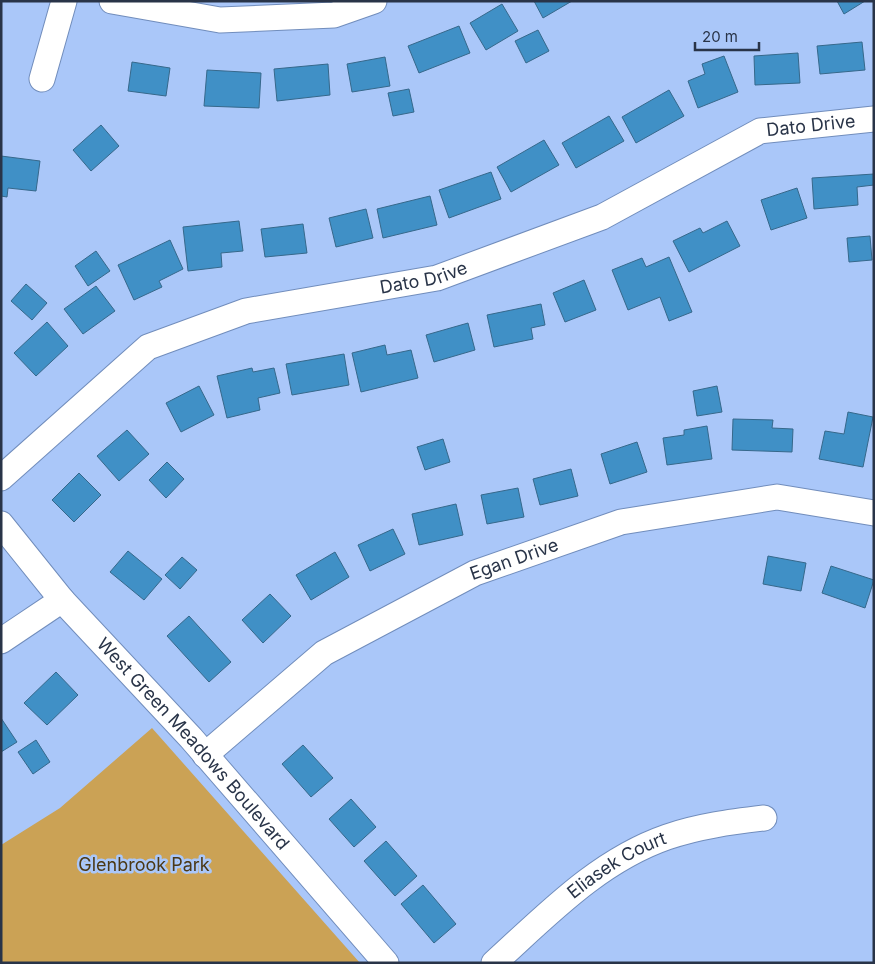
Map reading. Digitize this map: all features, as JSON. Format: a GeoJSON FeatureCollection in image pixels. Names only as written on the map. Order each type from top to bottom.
{"type":"FeatureCollection","features":[{"type":"Feature","properties":{"kind":"street"},"geometry":{"type":"LineString","coordinates":[[42,79],[64,1]]}},
{"type":"Feature","properties":{"kind":"street"},"geometry":{"type":"LineString","coordinates":[[112,1],[220,20],[334,15],[374,1]]}},
{"type":"Feature","properties":{"kind":"street","name":"Dato Drive"},"geometry":{"type":"LineString","coordinates":[[1,478],[148,347],[246,311],[436,278],[602,217],[760,131],[874,119]]}},
{"type":"Feature","properties":{"kind":"street","name":"Egan Drive"},"geometry":{"type":"LineString","coordinates":[[205,755],[324,653],[475,573],[621,522],[777,497],[874,514]]}},
{"type":"Feature","properties":{"kind":"street","name":"West Green Meadows Boulevard"},"geometry":{"type":"LineString","coordinates":[[1,524],[62,600],[205,755],[386,963]]}},
{"type":"Feature","properties":{"kind":"street"},"geometry":{"type":"LineString","coordinates":[[1,641],[62,600]]}},
{"type":"Feature","properties":{"kind":"street","name":"Eliasek Court"},"geometry":{"type":"LineString","coordinates":[[494,963],[572,892],[620,859],[674,835],[714,824],[764,818]]}},
{"type":"Feature","properties":{"kind":"green space","name":"Glenbrook Park"},"geometry":{"type":"Polygon","coordinates":[[[152,728],[360,963],[1,963],[1,845],[60,808],[152,728]]]}},
{"type":"Feature","properties":{"kind":"building"},"geometry":{"type":"Polygon","coordinates":[[[534,1],[572,1],[543,18],[534,1]]]}},
{"type":"Feature","properties":{"kind":"building"},"geometry":{"type":"Polygon","coordinates":[[[837,1],[865,1],[844,14],[837,1]]]}},
{"type":"Feature","properties":{"kind":"building"},"geometry":{"type":"Polygon","coordinates":[[[502,4],[518,31],[486,50],[470,23],[502,4]]]}},
{"type":"Feature","properties":{"kind":"building"},"geometry":{"type":"Polygon","coordinates":[[[459,26],[470,53],[419,73],[408,46],[459,26]]]}},
{"type":"Feature","properties":{"kind":"building"},"geometry":{"type":"Polygon","coordinates":[[[538,30],[549,51],[526,63],[515,41],[538,30]]]}},
{"type":"Feature","properties":{"kind":"building"},"geometry":{"type":"Polygon","coordinates":[[[862,42],[865,70],[820,74],[817,46],[862,42]]]}},
{"type":"Feature","properties":{"kind":"building"},"geometry":{"type":"Polygon","coordinates":[[[798,53],[800,83],[755,85],[754,56],[798,53]]]}},
{"type":"Feature","properties":{"kind":"building"},"geometry":{"type":"Polygon","coordinates":[[[724,56],[738,92],[698,108],[688,81],[705,74],[702,64],[724,56]]]}},
{"type":"Feature","properties":{"kind":"building"},"geometry":{"type":"Polygon","coordinates":[[[385,57],[390,86],[352,92],[347,64],[385,57]]]}},
{"type":"Feature","properties":{"kind":"building"},"geometry":{"type":"Polygon","coordinates":[[[132,62],[170,68],[166,96],[128,91],[132,62]]]}},
{"type":"Feature","properties":{"kind":"building"},"geometry":{"type":"Polygon","coordinates":[[[328,64],[330,95],[277,101],[274,69],[328,64]]]}},
{"type":"Feature","properties":{"kind":"building"},"geometry":{"type":"Polygon","coordinates":[[[207,70],[261,73],[259,108],[204,106],[207,70]]]}},
{"type":"Feature","properties":{"kind":"building"},"geometry":{"type":"Polygon","coordinates":[[[409,89],[414,112],[393,116],[388,93],[409,89]]]}},
{"type":"Feature","properties":{"kind":"building"},"geometry":{"type":"Polygon","coordinates":[[[669,90],[684,116],[636,143],[622,117],[669,90]]]}},
{"type":"Feature","properties":{"kind":"building"},"geometry":{"type":"Polygon","coordinates":[[[609,116],[624,141],[576,168],[562,143],[609,116]]]}},
{"type":"Feature","properties":{"kind":"building"},"geometry":{"type":"Polygon","coordinates":[[[101,125],[119,146],[91,171],[73,150],[101,125]]]}},
{"type":"Feature","properties":{"kind":"building"},"geometry":{"type":"Polygon","coordinates":[[[544,140],[559,165],[511,192],[497,167],[544,140]]]}},
{"type":"Feature","properties":{"kind":"building"},"geometry":{"type":"Polygon","coordinates":[[[1,156],[40,161],[36,191],[8,188],[7,197],[1,196],[1,156]]]}},
{"type":"Feature","properties":{"kind":"building"},"geometry":{"type":"Polygon","coordinates":[[[491,172],[501,199],[449,218],[439,190],[491,172]]]}},
{"type":"Feature","properties":{"kind":"building"},"geometry":{"type":"Polygon","coordinates":[[[874,174],[874,185],[857,187],[858,205],[814,209],[812,178],[874,174]]]}},
{"type":"Feature","properties":{"kind":"building"},"geometry":{"type":"Polygon","coordinates":[[[797,188],[807,218],[771,230],[761,200],[797,188]]]}},
{"type":"Feature","properties":{"kind":"building"},"geometry":{"type":"Polygon","coordinates":[[[430,196],[437,225],[383,238],[377,209],[430,196]]]}},
{"type":"Feature","properties":{"kind":"building"},"geometry":{"type":"Polygon","coordinates":[[[366,209],[373,238],[336,247],[329,218],[366,209]]]}},
{"type":"Feature","properties":{"kind":"building"},"geometry":{"type":"Polygon","coordinates":[[[239,221],[243,251],[221,253],[222,267],[188,271],[183,227],[239,221]]]}},
{"type":"Feature","properties":{"kind":"building"},"geometry":{"type":"Polygon","coordinates":[[[727,221],[740,246],[689,272],[673,241],[700,228],[703,233],[727,221]]]}},
{"type":"Feature","properties":{"kind":"building"},"geometry":{"type":"Polygon","coordinates":[[[303,224],[307,253],[265,257],[261,229],[303,224]]]}},
{"type":"Feature","properties":{"kind":"building"},"geometry":{"type":"Polygon","coordinates":[[[870,236],[872,260],[849,262],[847,238],[870,236]]]}},
{"type":"Feature","properties":{"kind":"building"},"geometry":{"type":"Polygon","coordinates":[[[170,240],[183,269],[159,281],[162,287],[134,300],[118,265],[170,240]]]}},
{"type":"Feature","properties":{"kind":"building"},"geometry":{"type":"Polygon","coordinates":[[[96,251],[110,271],[88,286],[75,266],[96,251]]]}},
{"type":"Feature","properties":{"kind":"building"},"geometry":{"type":"Polygon","coordinates":[[[669,257],[692,312],[669,321],[660,297],[628,310],[612,270],[642,258],[646,267],[669,257]]]}},
{"type":"Feature","properties":{"kind":"building"},"geometry":{"type":"Polygon","coordinates":[[[584,280],[596,310],[565,322],[553,293],[584,280]]]}},
{"type":"Feature","properties":{"kind":"building"},"geometry":{"type":"Polygon","coordinates":[[[26,284],[47,303],[32,320],[11,301],[26,284]]]}},
{"type":"Feature","properties":{"kind":"building"},"geometry":{"type":"Polygon","coordinates":[[[96,286],[115,311],[83,334],[64,309],[96,286]]]}},
{"type":"Feature","properties":{"kind":"building"},"geometry":{"type":"Polygon","coordinates":[[[541,304],[545,325],[531,328],[533,339],[494,347],[487,315],[541,304]]]}},
{"type":"Feature","properties":{"kind":"building"},"geometry":{"type":"Polygon","coordinates":[[[47,322],[68,346],[36,376],[14,353],[47,322]]]}},
{"type":"Feature","properties":{"kind":"building"},"geometry":{"type":"Polygon","coordinates":[[[468,323],[475,350],[434,362],[426,335],[468,323]]]}},
{"type":"Feature","properties":{"kind":"building"},"geometry":{"type":"Polygon","coordinates":[[[385,345],[387,355],[411,350],[418,378],[361,392],[352,353],[385,345]]]}},
{"type":"Feature","properties":{"kind":"building"},"geometry":{"type":"Polygon","coordinates":[[[344,354],[349,385],[292,395],[286,364],[344,354]]]}},
{"type":"Feature","properties":{"kind":"building"},"geometry":{"type":"Polygon","coordinates":[[[252,368],[253,372],[274,368],[280,393],[258,398],[260,410],[227,418],[217,376],[252,368]]]}},
{"type":"Feature","properties":{"kind":"building"},"geometry":{"type":"Polygon","coordinates":[[[199,386],[214,415],[181,432],[166,403],[199,386]]]}},
{"type":"Feature","properties":{"kind":"building"},"geometry":{"type":"Polygon","coordinates":[[[717,386],[722,412],[697,416],[693,391],[717,386]]]}},
{"type":"Feature","properties":{"kind":"building"},"geometry":{"type":"Polygon","coordinates":[[[848,412],[873,417],[863,467],[819,459],[825,431],[844,434],[848,412]]]}},
{"type":"Feature","properties":{"kind":"building"},"geometry":{"type":"Polygon","coordinates":[[[733,419],[773,420],[772,428],[793,429],[792,452],[732,450],[733,419]]]}},
{"type":"Feature","properties":{"kind":"building"},"geometry":{"type":"Polygon","coordinates":[[[707,426],[712,459],[667,465],[663,438],[684,435],[684,430],[707,426]]]}},
{"type":"Feature","properties":{"kind":"building"},"geometry":{"type":"Polygon","coordinates":[[[127,430],[149,454],[119,481],[97,456],[127,430]]]}},
{"type":"Feature","properties":{"kind":"building"},"geometry":{"type":"Polygon","coordinates":[[[443,439],[450,462],[425,470],[417,447],[443,439]]]}},
{"type":"Feature","properties":{"kind":"building"},"geometry":{"type":"Polygon","coordinates":[[[637,442],[647,472],[610,484],[601,454],[637,442]]]}},
{"type":"Feature","properties":{"kind":"building"},"geometry":{"type":"Polygon","coordinates":[[[167,462],[184,479],[166,498],[149,480],[167,462]]]}},
{"type":"Feature","properties":{"kind":"building"},"geometry":{"type":"Polygon","coordinates":[[[571,469],[578,496],[540,505],[533,479],[571,469]]]}},
{"type":"Feature","properties":{"kind":"building"},"geometry":{"type":"Polygon","coordinates":[[[79,473],[101,495],[74,522],[52,500],[79,473]]]}},
{"type":"Feature","properties":{"kind":"building"},"geometry":{"type":"Polygon","coordinates":[[[518,488],[524,517],[487,524],[481,495],[518,488]]]}},
{"type":"Feature","properties":{"kind":"building"},"geometry":{"type":"Polygon","coordinates":[[[456,504],[463,535],[419,545],[412,514],[456,504]]]}},
{"type":"Feature","properties":{"kind":"building"},"geometry":{"type":"Polygon","coordinates":[[[393,529],[405,554],[370,571],[358,545],[393,529]]]}},
{"type":"Feature","properties":{"kind":"building"},"geometry":{"type":"Polygon","coordinates":[[[128,551],[162,579],[144,600],[110,572],[128,551]]]}},
{"type":"Feature","properties":{"kind":"building"},"geometry":{"type":"Polygon","coordinates":[[[335,552],[349,577],[311,600],[296,575],[335,552]]]}},
{"type":"Feature","properties":{"kind":"building"},"geometry":{"type":"Polygon","coordinates":[[[768,556],[806,563],[801,591],[763,584],[768,556]]]}},
{"type":"Feature","properties":{"kind":"building"},"geometry":{"type":"Polygon","coordinates":[[[182,557],[197,570],[180,589],[165,575],[182,557]]]}},
{"type":"Feature","properties":{"kind":"building"},"geometry":{"type":"Polygon","coordinates":[[[831,566],[874,580],[865,608],[822,593],[831,566]]]}},
{"type":"Feature","properties":{"kind":"building"},"geometry":{"type":"Polygon","coordinates":[[[270,594],[291,616],[263,643],[242,620],[270,594]]]}},
{"type":"Feature","properties":{"kind":"building"},"geometry":{"type":"Polygon","coordinates":[[[189,616],[231,662],[209,682],[167,636],[189,616]]]}},
{"type":"Feature","properties":{"kind":"building"},"geometry":{"type":"Polygon","coordinates":[[[56,672],[78,695],[47,725],[24,703],[56,672]]]}},
{"type":"Feature","properties":{"kind":"building"},"geometry":{"type":"Polygon","coordinates":[[[1,718],[17,742],[1,752],[1,718]]]}},
{"type":"Feature","properties":{"kind":"building"},"geometry":{"type":"Polygon","coordinates":[[[36,740],[50,762],[33,774],[18,752],[36,740]]]}},
{"type":"Feature","properties":{"kind":"building"},"geometry":{"type":"Polygon","coordinates":[[[303,745],[333,778],[311,797],[282,764],[303,745]]]}},
{"type":"Feature","properties":{"kind":"building"},"geometry":{"type":"Polygon","coordinates":[[[351,799],[376,827],[354,847],[329,819],[351,799]]]}},
{"type":"Feature","properties":{"kind":"building"},"geometry":{"type":"Polygon","coordinates":[[[386,841],[417,876],[395,896],[364,861],[386,841]]]}},
{"type":"Feature","properties":{"kind":"building"},"geometry":{"type":"Polygon","coordinates":[[[423,885],[456,924],[434,943],[401,904],[423,885]]]}}]}
